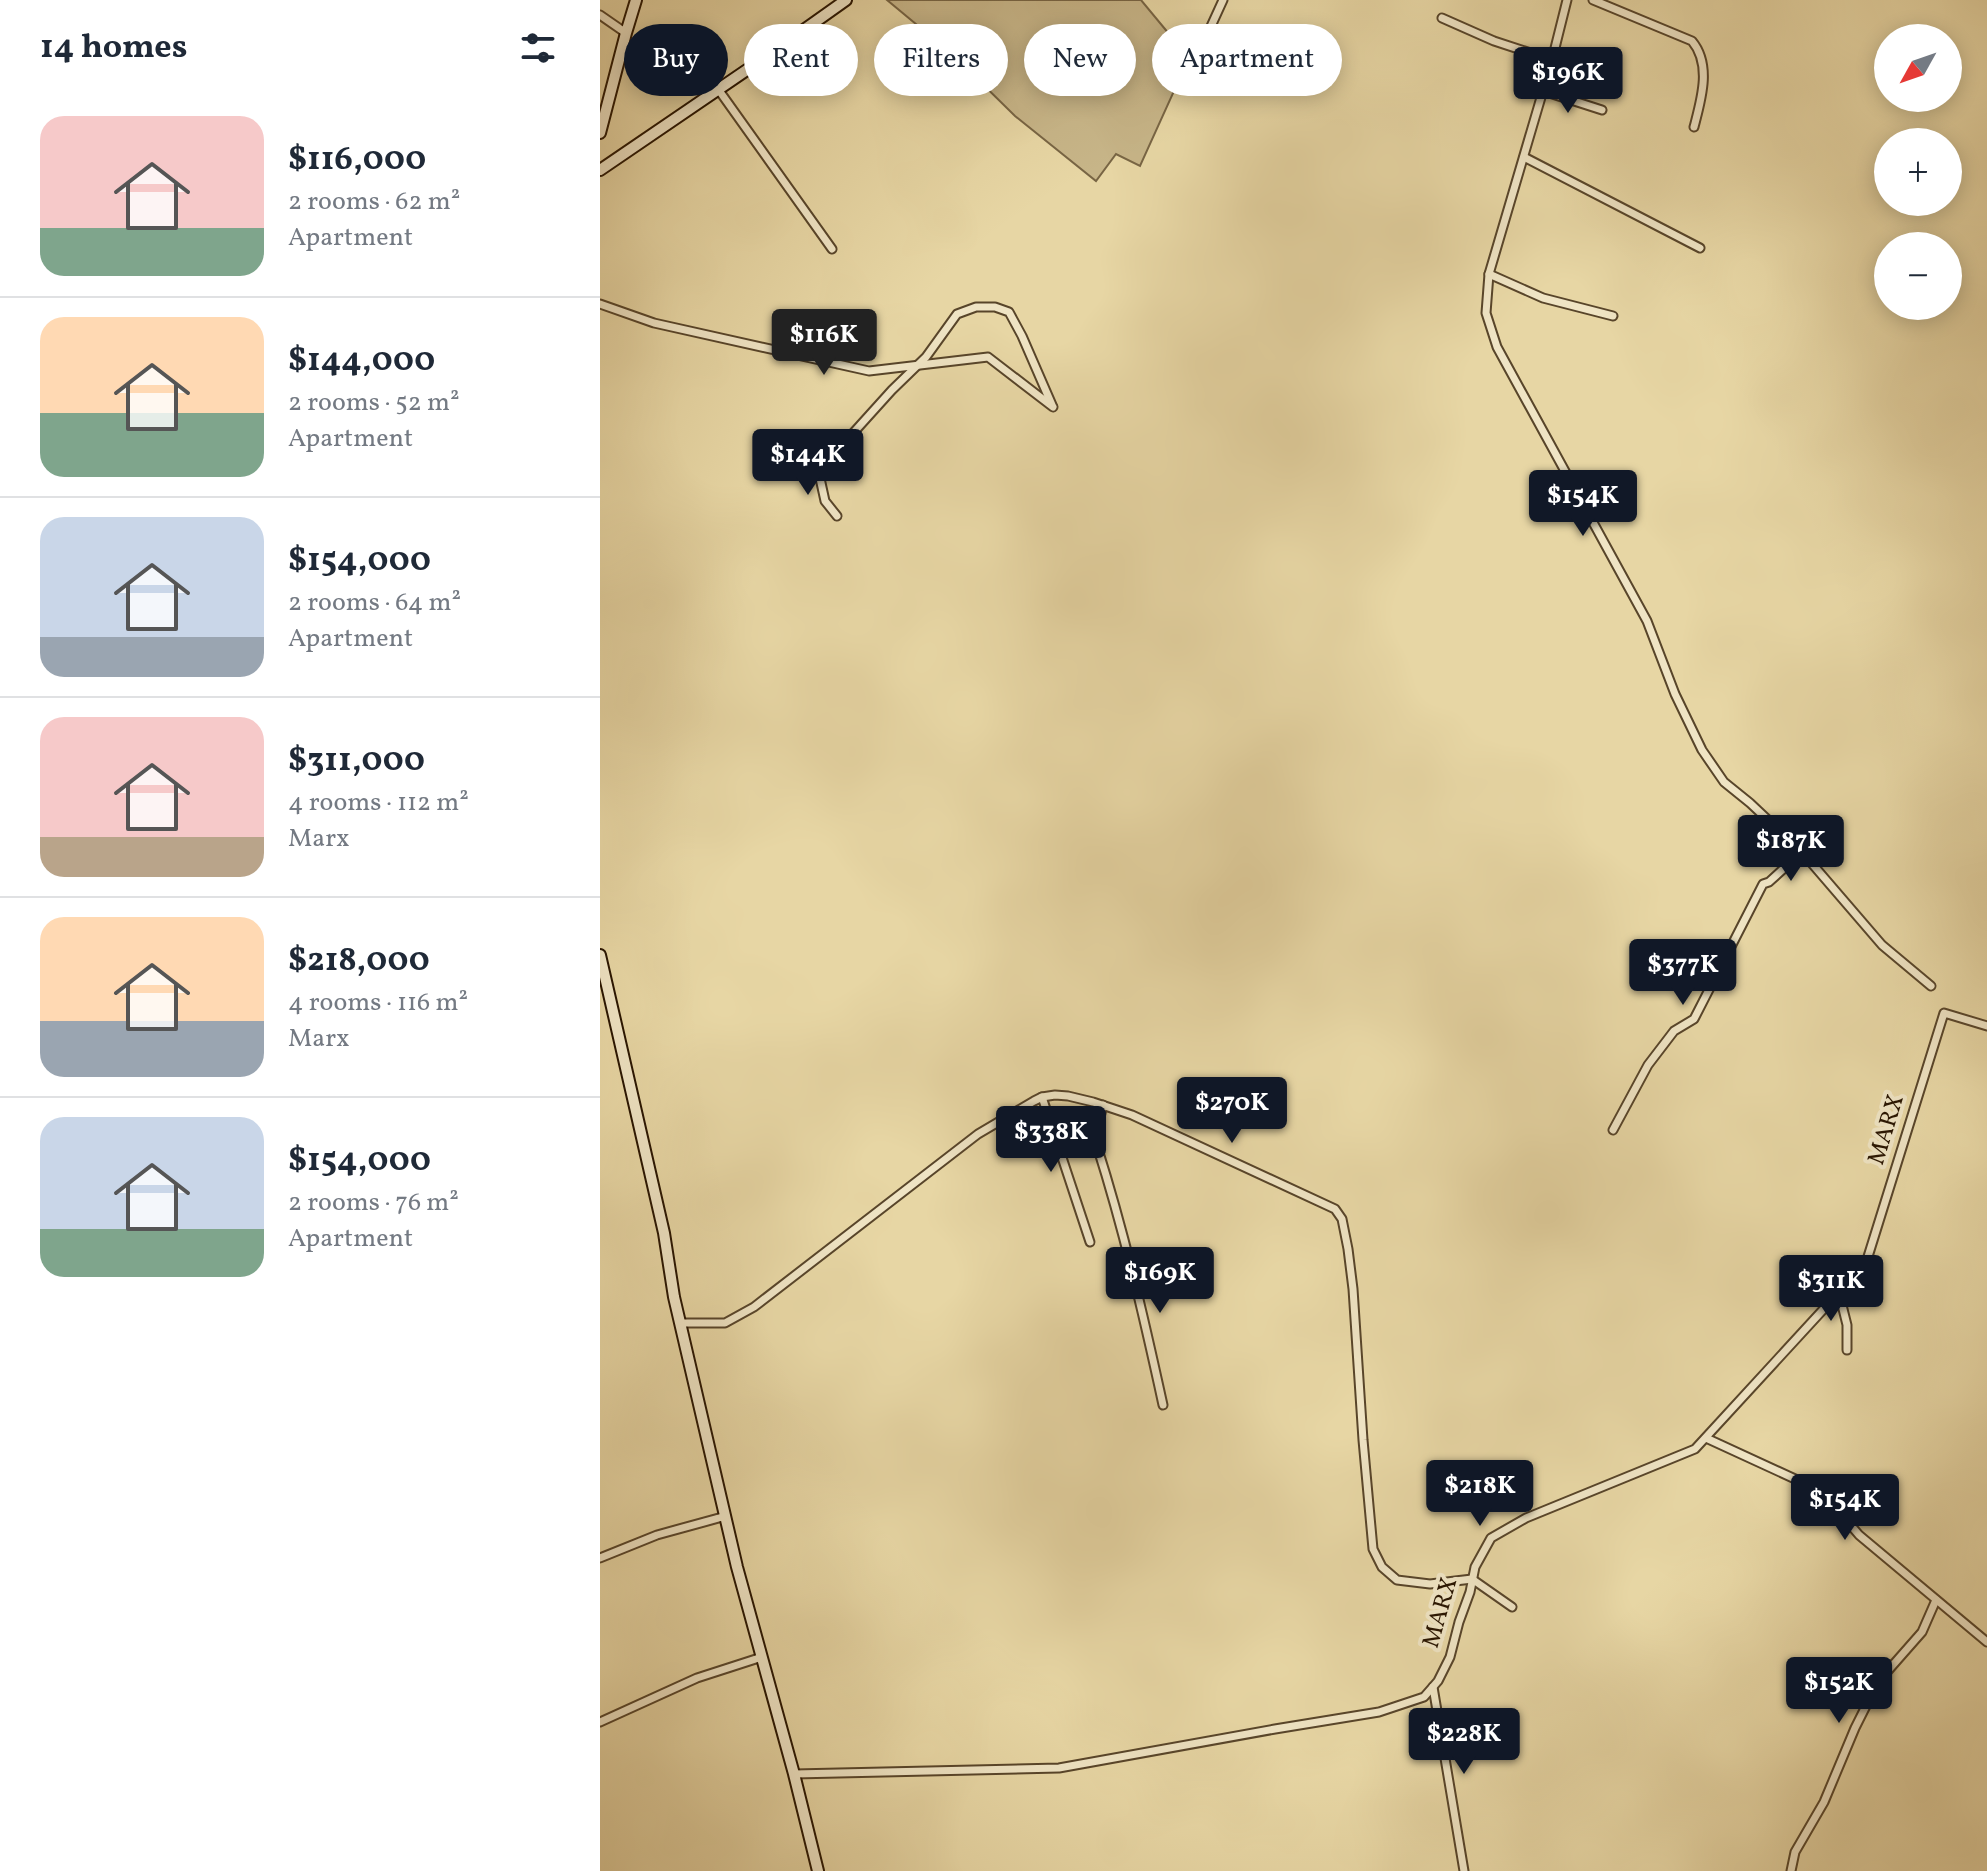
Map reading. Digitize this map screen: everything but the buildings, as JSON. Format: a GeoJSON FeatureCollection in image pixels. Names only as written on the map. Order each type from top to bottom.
{"type":"FeatureCollection","features":[{"type":"Feature","properties":{"kind":"street"},"geometry":{"type":"LineString","coordinates":[[629,24],[636,0]]}},
{"type":"Feature","properties":{"kind":"street"},"geometry":{"type":"LineString","coordinates":[[728,82],[846,0]]}},
{"type":"Feature","properties":{"kind":"street"},"geometry":{"type":"LineString","coordinates":[[1212,24],[1223,0]]}},
{"type":"Feature","properties":{"kind":"street"},"geometry":{"type":"LineString","coordinates":[[1567,0],[1489,274],[1486,313],[1497,347],[1647,621],[1675,694],[1702,750],[1724,782],[1802,852],[1882,945],[1931,986]]}},
{"type":"Feature","properties":{"kind":"street"},"geometry":{"type":"LineString","coordinates":[[1593,0],[1692,41],[1698,49],[1703,68],[1702,96],[1694,127]]}},
{"type":"Feature","properties":{"kind":"street"},"geometry":{"type":"LineString","coordinates":[[600,15],[624,32]]}},
{"type":"Feature","properties":{"kind":"street"},"geometry":{"type":"LineString","coordinates":[[1442,18],[1494,41],[1552,60]]}},
{"type":"Feature","properties":{"kind":"street"},"geometry":{"type":"LineString","coordinates":[[600,133],[624,41]]}},
{"type":"Feature","properties":{"kind":"street"},"geometry":{"type":"LineString","coordinates":[[1543,91],[1602,110]]}},
{"type":"Feature","properties":{"kind":"street"},"geometry":{"type":"LineString","coordinates":[[600,170],[708,96]]}},
{"type":"Feature","properties":{"kind":"street"},"geometry":{"type":"LineString","coordinates":[[723,96],[832,249]]}},
{"type":"Feature","properties":{"kind":"street"},"geometry":{"type":"LineString","coordinates":[[1524,157],[1700,248]]}},
{"type":"Feature","properties":{"kind":"street"},"geometry":{"type":"LineString","coordinates":[[1489,274],[1543,298],[1613,316]]}},
{"type":"Feature","properties":{"kind":"street"},"geometry":{"type":"LineString","coordinates":[[600,304],[654,323],[869,371],[918,365],[988,357],[1053,407],[1009,312],[995,307],[976,307],[957,314],[918,365],[836,452],[816,460],[825,501],[837,516]]}},
{"type":"Feature","properties":{"kind":"street"},"geometry":{"type":"LineString","coordinates":[[1613,1130],[1648,1065],[1674,1031],[1694,1019],[1763,884],[1802,852]]}},
{"type":"Feature","properties":{"kind":"street"},"geometry":{"type":"LineString","coordinates":[[600,955],[606,1010],[664,1233],[674,1297],[737,1567],[818,1871]]}},
{"type":"Feature","properties":{"kind":"street","name":"MARX"},"geometry":{"type":"LineString","coordinates":[[1433,1687],[1450,1657],[1475,1567],[1491,1538],[1526,1518],[1695,1449],[1866,1263],[1944,1013],[1987,1026]]}},
{"type":"Feature","properties":{"kind":"street"},"geometry":{"type":"LineString","coordinates":[[681,1323],[725,1323],[754,1307],[978,1134],[1042,1097],[1068,1096],[1103,1105],[1132,1115],[1335,1209],[1342,1219],[1353,1289],[1373,1549],[1382,1567],[1397,1580],[1430,1584],[1472,1579],[1512,1607]]}},
{"type":"Feature","properties":{"kind":"street"},"geometry":{"type":"LineString","coordinates":[[1042,1097],[1090,1242]]}},
{"type":"Feature","properties":{"kind":"street"},"geometry":{"type":"LineString","coordinates":[[1103,1105],[1096,1134],[1097,1146],[1123,1232],[1163,1405]]}},
{"type":"Feature","properties":{"kind":"street"},"geometry":{"type":"LineString","coordinates":[[1839,1293],[1847,1325],[1847,1350]]}},
{"type":"Feature","properties":{"kind":"street"},"geometry":{"type":"LineString","coordinates":[[1706,1438],[1806,1484],[1831,1502],[1859,1535],[1987,1642]]}},
{"type":"Feature","properties":{"kind":"street"},"geometry":{"type":"LineString","coordinates":[[600,1558],[657,1535],[726,1516]]}},
{"type":"Feature","properties":{"kind":"street"},"geometry":{"type":"LineString","coordinates":[[1791,1871],[1795,1852],[1824,1802],[1878,1682],[1922,1632],[1936,1600]]}},
{"type":"Feature","properties":{"kind":"street"},"geometry":{"type":"LineString","coordinates":[[600,1722],[697,1678],[762,1657]]}},
{"type":"Feature","properties":{"kind":"street"},"geometry":{"type":"LineString","coordinates":[[794,1774],[1059,1768],[1379,1712],[1424,1697],[1433,1687]]}},
{"type":"Feature","properties":{"kind":"street"},"geometry":{"type":"LineString","coordinates":[[1433,1687],[1464,1871]]}},
{"type":"Feature","properties":{"kind":"shaded area"},"geometry":{"type":"Polygon","coordinates":[[[887,0],[1141,0],[1161,24],[1152,24],[1152,96],[1172,96],[1140,166],[1116,154],[1096,181],[995,96],[1008,96],[1008,24],[916,24],[887,0]]]}}]}
